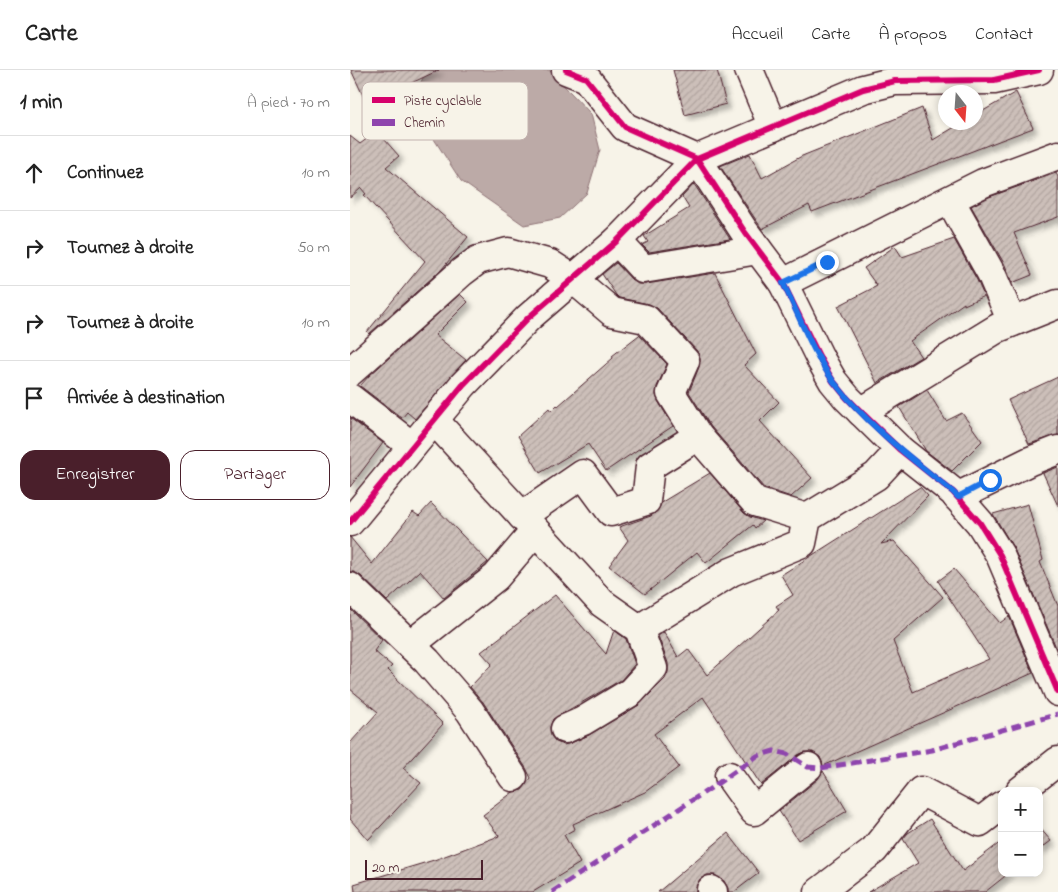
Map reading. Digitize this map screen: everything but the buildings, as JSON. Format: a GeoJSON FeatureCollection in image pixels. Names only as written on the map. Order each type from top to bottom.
{"type":"FeatureCollection","features":[{"type":"Feature","properties":{"kind":"street"},"geometry":{"type":"LineString","coordinates":[[566,70],[586,78],[625,127],[698,159],[744,231],[783,283],[833,381],[861,412],[900,450],[953,492],[980,523],[1000,555],[1058,692]]}},
{"type":"Feature","properties":{"kind":"street"},"geometry":{"type":"LineString","coordinates":[[749,70],[773,127]]}},
{"type":"Feature","properties":{"kind":"street"},"geometry":{"type":"LineString","coordinates":[[350,522],[464,385],[528,318],[617,241],[698,159],[862,89],[895,82],[994,80],[1039,70]]}},
{"type":"Feature","properties":{"kind":"street"},"geometry":{"type":"LineString","coordinates":[[783,283],[983,183],[1058,155]]}},
{"type":"Feature","properties":{"kind":"street"},"geometry":{"type":"LineString","coordinates":[[950,200],[991,273],[1012,322]]}},
{"type":"Feature","properties":{"kind":"street"},"geometry":{"type":"LineString","coordinates":[[617,241],[643,270],[758,250]]}},
{"type":"Feature","properties":{"kind":"street"},"geometry":{"type":"LineString","coordinates":[[350,372],[462,272],[478,260],[508,252],[550,264],[573,279],[612,312],[646,319],[685,361],[670,393],[698,436],[755,502],[806,518],[876,476],[900,450]]}},
{"type":"Feature","properties":{"kind":"street"},"geometry":{"type":"LineString","coordinates":[[861,412],[998,328],[1058,304]]}},
{"type":"Feature","properties":{"kind":"street"},"geometry":{"type":"LineString","coordinates":[[350,398],[412,446]]}},
{"type":"Feature","properties":{"kind":"street"},"geometry":{"type":"LineString","coordinates":[[434,420],[602,603],[639,629],[652,668],[631,692],[583,721],[565,729]]}},
{"type":"Feature","properties":{"kind":"street"},"geometry":{"type":"LineString","coordinates":[[410,645],[496,577],[529,524],[583,474],[612,512],[646,501],[650,466],[698,436]]}},
{"type":"Feature","properties":{"kind":"street"},"geometry":{"type":"LineString","coordinates":[[958,497],[1030,461],[1058,450]]}},
{"type":"Feature","properties":{"kind":"street"},"geometry":{"type":"LineString","coordinates":[[639,629],[731,572],[802,543],[806,518]]}},
{"type":"Feature","properties":{"kind":"street"},"geometry":{"type":"LineString","coordinates":[[350,587],[427,661],[470,711],[513,777]]}},
{"type":"Feature","properties":{"kind":"street"},"geometry":{"type":"LineString","coordinates":[[1025,787],[1058,761]]}},
{"type":"Feature","properties":{"kind":"street"},"geometry":{"type":"LineString","coordinates":[[729,776],[754,811],[808,767]]}},
{"type":"Feature","properties":{"kind":"street"},"geometry":{"type":"LineString","coordinates":[[819,892],[874,850],[922,791],[980,822],[998,808]]}},
{"type":"Feature","properties":{"kind":"shaded area"},"geometry":{"type":"Polygon","coordinates":[[[427,70],[549,70],[591,114],[600,150],[587,193],[560,218],[524,225],[461,181],[435,140],[528,140],[528,82],[421,82],[427,70]]]}},
{"type":"Feature","properties":{"kind":"marked path"},"geometry":{"type":"LineString","coordinates":[[552,892],[757,756],[774,751],[787,754],[808,767],[821,768],[932,750],[1058,714]]}},
{"type":"Feature","properties":{"kind":"cycle path"},"geometry":{"type":"LineString","coordinates":[[566,70],[586,78],[625,127],[697,159],[744,231],[783,283],[833,381],[847,398],[900,450],[953,492],[980,523],[1000,555],[1058,692]]}},
{"type":"Feature","properties":{"kind":"cycle path"},"geometry":{"type":"LineString","coordinates":[[350,522],[463,385],[528,318],[617,241],[697,159],[863,89],[895,81],[994,80],[1039,70]]}},
{"type":"Feature","properties":{"kind":"route"},"geometry":{"type":"LineString","coordinates":[[827,262],[783,283],[833,381],[847,398],[900,450],[958,497],[990,480]]}}]}
